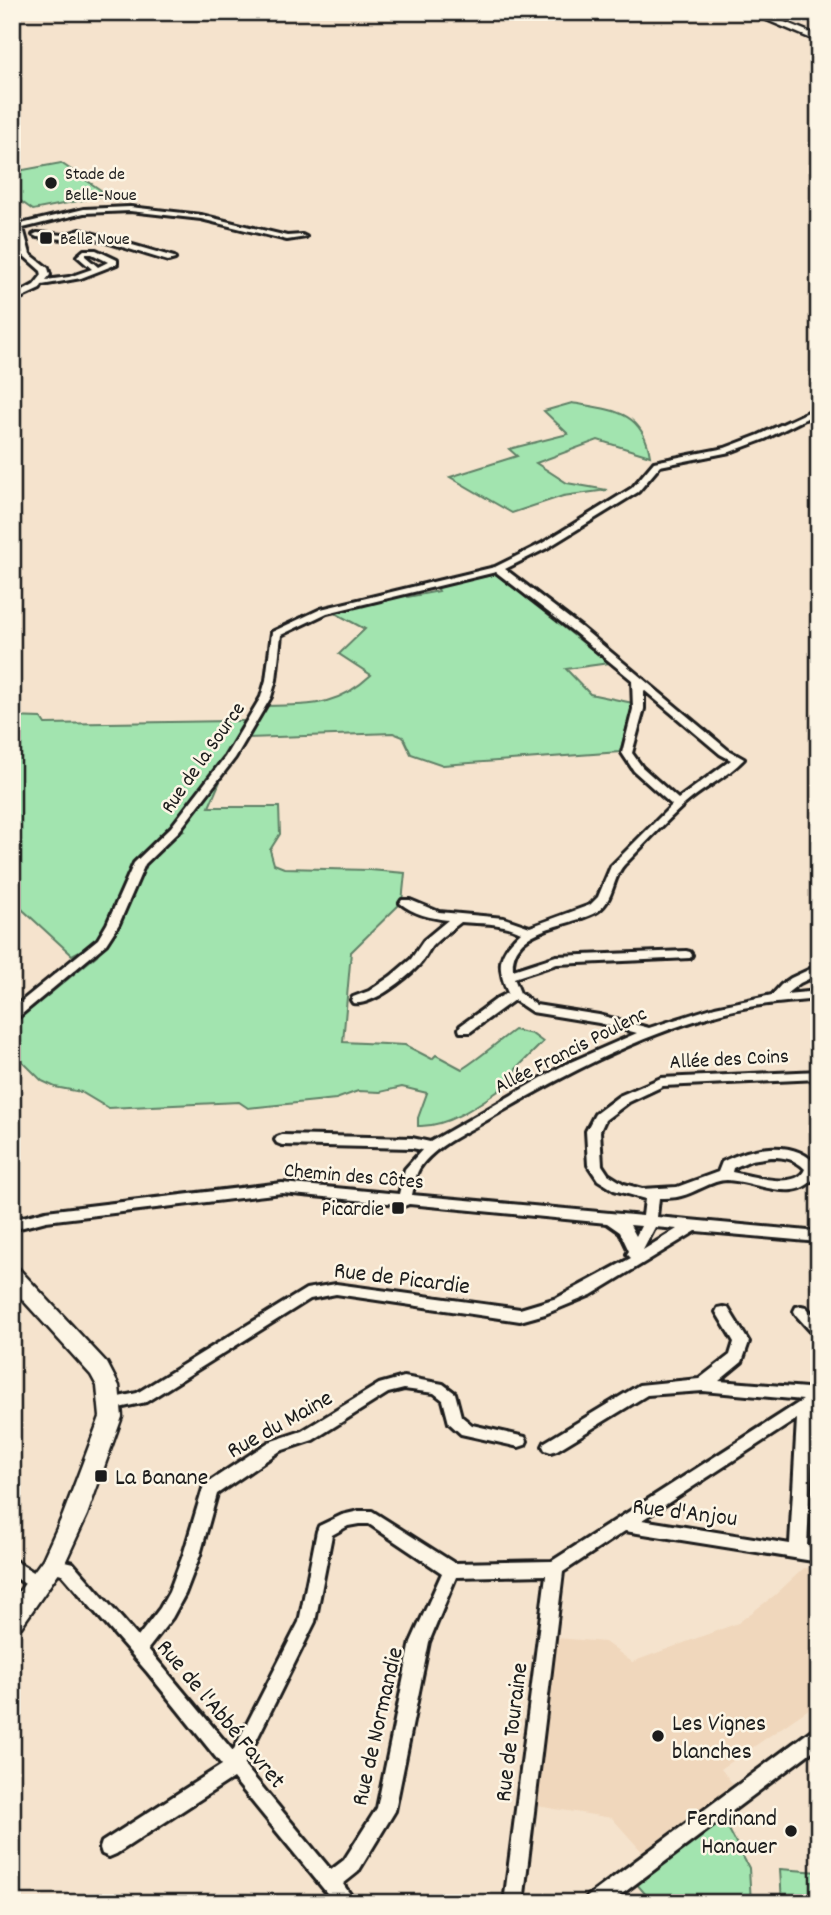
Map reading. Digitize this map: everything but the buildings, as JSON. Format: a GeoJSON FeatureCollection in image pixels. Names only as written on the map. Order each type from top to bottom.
{"type":"FeatureCollection","features":[{"type":"Feature","properties":{"kind":"main road"},"geometry":{"type":"LineString","coordinates":[[12,17],[20,12]]}},
{"type":"Feature","properties":{"kind":"main road"},"geometry":{"type":"LineString","coordinates":[[752,12],[819,39]]}},
{"type":"Feature","properties":{"kind":"street"},"geometry":{"type":"LineString","coordinates":[[17,223],[40,223],[84,211],[130,209],[201,217],[290,241],[302,237]]}},
{"type":"Feature","properties":{"kind":"street"},"geometry":{"type":"LineString","coordinates":[[12,212],[27,255],[46,273],[41,283]]}},
{"type":"Feature","properties":{"kind":"street"},"geometry":{"type":"LineString","coordinates":[[37,235],[65,237],[80,232],[171,259]]}},
{"type":"Feature","properties":{"kind":"street"},"geometry":{"type":"LineString","coordinates":[[14,298],[41,283],[72,278],[97,270]]}},
{"type":"Feature","properties":{"kind":"street","name":"Rue de la Source"},"geometry":{"type":"LineString","coordinates":[[12,1016],[102,941],[113,924],[140,863],[175,830],[230,758],[266,697],[271,680],[276,634],[324,611],[498,569],[544,546],[626,496],[641,485],[654,467],[662,462],[727,450],[762,437],[819,409]]}},
{"type":"Feature","properties":{"kind":"street"},"geometry":{"type":"LineString","coordinates":[[498,569],[578,630],[724,752],[740,759],[678,805],[615,868],[599,904],[586,912],[529,931],[517,941],[506,960],[507,976],[514,995],[524,1004],[539,1010],[599,1019],[647,1031]]}},
{"type":"Feature","properties":{"kind":"street"},"geometry":{"type":"LineString","coordinates":[[637,680],[641,692],[640,708],[627,753],[638,769],[678,805]]}},
{"type":"Feature","properties":{"kind":"street"},"geometry":{"type":"LineString","coordinates":[[405,904],[424,912],[458,918],[507,922],[529,931]]}},
{"type":"Feature","properties":{"kind":"street"},"geometry":{"type":"LineString","coordinates":[[357,1000],[373,994],[395,979],[415,962],[428,943],[458,918]]}},
{"type":"Feature","properties":{"kind":"street"},"geometry":{"type":"LineString","coordinates":[[507,976],[556,960],[686,954]]}},
{"type":"Feature","properties":{"kind":"street"},"geometry":{"type":"LineString","coordinates":[[777,998],[782,990],[819,969]]}},
{"type":"Feature","properties":{"kind":"street"},"geometry":{"type":"LineString","coordinates":[[465,1029],[514,995]]}},
{"type":"Feature","properties":{"kind":"street","name":"Allée Francis Poulenc"},"geometry":{"type":"LineString","coordinates":[[404,1200],[412,1169],[432,1147],[579,1064],[647,1031],[690,1016],[777,998],[819,995]]}},
{"type":"Feature","properties":{"kind":"street","name":"Allée des Coins"},"geometry":{"type":"LineString","coordinates":[[652,1195],[618,1187],[603,1177],[595,1164],[593,1131],[600,1117],[624,1099],[661,1082],[679,1079],[819,1076]]}},
{"type":"Feature","properties":{"kind":"street"},"geometry":{"type":"LineString","coordinates":[[282,1140],[412,1143],[432,1147]]}},
{"type":"Feature","properties":{"kind":"street"},"geometry":{"type":"LineString","coordinates":[[666,1241],[654,1222],[652,1195],[678,1192],[724,1175],[776,1185],[796,1185],[808,1178],[812,1168],[804,1158],[793,1154],[751,1154],[727,1166],[724,1175]]}},
{"type":"Feature","properties":{"kind":"street","name":"Chemin des Côtes"},"geometry":{"type":"LineString","coordinates":[[12,1225],[46,1216],[282,1188],[819,1237]]}},
{"type":"Feature","properties":{"kind":"street"},"geometry":{"type":"LineString","coordinates":[[612,1219],[626,1229],[636,1251]]}},
{"type":"Feature","properties":{"kind":"street"},"geometry":{"type":"LineString","coordinates":[[626,1266],[654,1222]]}},
{"type":"Feature","properties":{"kind":"street","name":"Rue de Picardie"},"geometry":{"type":"LineString","coordinates":[[110,1404],[141,1398],[306,1294],[336,1289],[351,1290],[520,1315],[551,1309],[695,1224]]}},
{"type":"Feature","properties":{"kind":"street"},"geometry":{"type":"LineString","coordinates":[[12,1274],[99,1369],[108,1386],[111,1417],[75,1515],[52,1565],[13,1616]]}},
{"type":"Feature","properties":{"kind":"street"},"geometry":{"type":"LineString","coordinates":[[801,1311],[819,1332]]}},
{"type":"Feature","properties":{"kind":"street"},"geometry":{"type":"LineString","coordinates":[[703,1385],[737,1358],[742,1342],[723,1312]]}},
{"type":"Feature","properties":{"kind":"street","name":"Rue du Maine"},"geometry":{"type":"LineString","coordinates":[[138,1650],[156,1631],[182,1586],[210,1490],[275,1446],[307,1436],[384,1388],[404,1383],[438,1388],[450,1397],[454,1419],[467,1430],[519,1441]]}},
{"type":"Feature","properties":{"kind":"street"},"geometry":{"type":"LineString","coordinates":[[551,1446],[644,1389],[703,1385],[815,1399]]}},
{"type":"Feature","properties":{"kind":"street"},"geometry":{"type":"LineString","coordinates":[[624,1524],[815,1399]]}},
{"type":"Feature","properties":{"kind":"street"},"geometry":{"type":"LineString","coordinates":[[798,1552],[815,1399]]}},
{"type":"Feature","properties":{"kind":"street"},"geometry":{"type":"LineString","coordinates":[[109,1847],[234,1767],[307,1622],[325,1531],[340,1520],[358,1516],[372,1518],[451,1570],[555,1567]]}},
{"type":"Feature","properties":{"kind":"street","name":"Rue d'Anjou"},"geometry":{"type":"LineString","coordinates":[[555,1567],[624,1524],[819,1555]]}},
{"type":"Feature","properties":{"kind":"street","name":"Rue de l'Abbé Favret"},"geometry":{"type":"LineString","coordinates":[[52,1565],[67,1568],[347,1903]]}},
{"type":"Feature","properties":{"kind":"street"},"geometry":{"type":"LineString","coordinates":[[12,1566],[39,1584]]}},
{"type":"Feature","properties":{"kind":"street","name":"Rue de Touraine"},"geometry":{"type":"LineString","coordinates":[[513,1903],[555,1567]]}},
{"type":"Feature","properties":{"kind":"street","name":"Rue de Normandie"},"geometry":{"type":"LineString","coordinates":[[330,1882],[351,1866],[386,1811],[421,1642],[451,1570]]}},
{"type":"Feature","properties":{"kind":"street"},"geometry":{"type":"LineString","coordinates":[[594,1903],[819,1735]]}},
{"type":"Feature","properties":{"kind":"shaded area","name":"Les Vignes blanches"},"geometry":{"type":"Polygon","coordinates":[[[804,1568],[819,1569],[819,1702],[721,1769],[737,1789],[645,1855],[612,1818],[537,1806],[557,1638],[605,1642],[632,1662],[738,1623],[775,1595],[804,1568]]]}},
{"type":"Feature","properties":{"kind":"green space","name":"Stade de Belle-Noue"},"geometry":{"type":"Polygon","coordinates":[[[61,163],[108,195],[33,210],[12,195],[12,172],[61,163]]]}},
{"type":"Feature","properties":{"kind":"green space"},"geometry":{"type":"Polygon","coordinates":[[[572,403],[612,411],[633,421],[646,441],[650,456],[598,440],[536,463],[567,483],[607,490],[563,496],[512,513],[450,477],[517,456],[509,449],[568,434],[544,411],[572,403]]]}},
{"type":"Feature","properties":{"kind":"green space"},"geometry":{"type":"Polygon","coordinates":[[[496,574],[609,663],[566,669],[590,694],[633,703],[620,752],[443,765],[411,754],[403,737],[393,733],[248,738],[266,706],[310,704],[334,699],[371,675],[339,654],[365,629],[333,612],[405,594],[408,597],[439,591],[437,587],[496,574]]]}},
{"type":"Feature","properties":{"kind":"green space"},"geometry":{"type":"Polygon","coordinates":[[[12,717],[41,718],[45,724],[243,721],[244,724],[227,757],[193,801],[163,836],[136,861],[97,942],[72,955],[12,900],[12,717]]]}},
{"type":"Feature","properties":{"kind":"green space"},"geometry":{"type":"Polygon","coordinates":[[[221,779],[209,807],[279,807],[280,834],[270,850],[274,864],[284,868],[405,873],[402,902],[351,952],[343,1042],[405,1045],[432,1059],[436,1055],[462,1069],[514,1030],[532,1034],[543,1042],[516,1069],[513,1081],[456,1117],[418,1126],[418,1118],[427,1093],[402,1087],[380,1092],[358,1091],[336,1099],[248,1108],[239,1102],[108,1108],[81,1092],[55,1087],[42,1081],[22,1061],[12,1057],[12,1025],[97,955],[121,919],[144,864],[161,845],[184,831],[181,829],[197,806],[221,779]]]}},
{"type":"Feature","properties":{"kind":"green space"},"geometry":{"type":"Polygon","coordinates":[[[723,1818],[749,1868],[751,1903],[653,1903],[635,1882],[723,1818]]]}},
{"type":"Feature","properties":{"kind":"green space"},"geometry":{"type":"Polygon","coordinates":[[[780,1869],[819,1872],[819,1903],[782,1903],[780,1869]]]}},
{"type":"Feature","properties":{"kind":"place","name":"Stade de Belle-Noue"},"geometry":{"type":"Point","coordinates":[51,183]}},
{"type":"Feature","properties":{"kind":"place","name":"Belle Noue"},"geometry":{"type":"Point","coordinates":[46,238]}},
{"type":"Feature","properties":{"kind":"place","name":"Picardie"},"geometry":{"type":"Point","coordinates":[398,1208]}},
{"type":"Feature","properties":{"kind":"place","name":"La Banane"},"geometry":{"type":"Point","coordinates":[101,1476]}},
{"type":"Feature","properties":{"kind":"place","name":"Les Vignes blanches"},"geometry":{"type":"Point","coordinates":[658,1736]}},
{"type":"Feature","properties":{"kind":"place","name":"Ferdinand Hanauer"},"geometry":{"type":"Point","coordinates":[791,1831]}}]}
